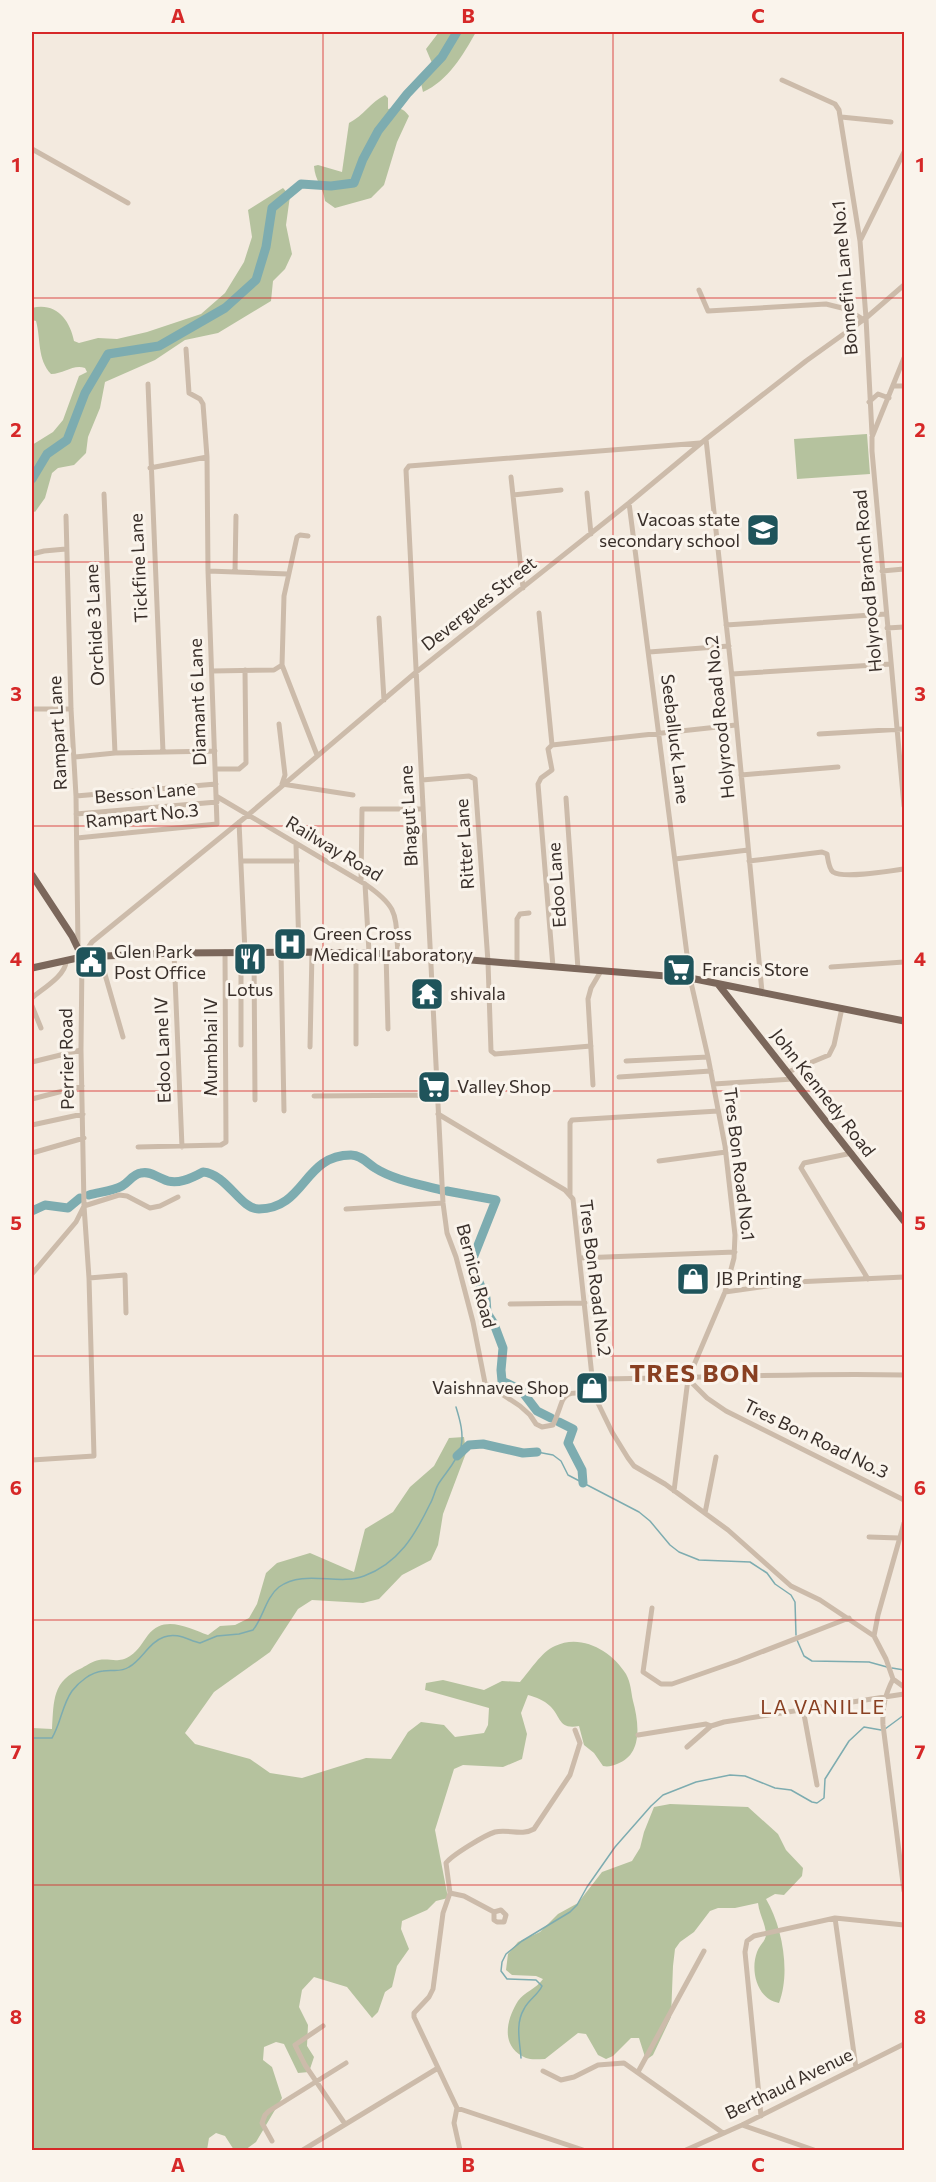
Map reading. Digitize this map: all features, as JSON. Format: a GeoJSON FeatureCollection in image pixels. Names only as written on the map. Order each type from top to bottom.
{"type":"FeatureCollection","features":[{"type":"Feature","properties":{"kind":"main road"},"geometry":{"type":"LineString","coordinates":[[32,875],[72,936],[82,957]]}},
{"type":"Feature","properties":{"kind":"main road"},"geometry":{"type":"LineString","coordinates":[[32,968],[82,957],[174,953],[386,953],[690,978],[904,1021]]}},
{"type":"Feature","properties":{"kind":"main road","name":"John Kennedy Road"},"geometry":{"type":"LineString","coordinates":[[718,984],[904,1221]]}},
{"type":"Feature","properties":{"kind":"street"},"geometry":{"type":"LineString","coordinates":[[782,80],[835,104],[841,117],[891,122]]}},
{"type":"Feature","properties":{"kind":"street","name":"Bonnefin Lane No.1"},"geometry":{"type":"LineString","coordinates":[[841,117],[860,241],[872,437]]}},
{"type":"Feature","properties":{"kind":"street"},"geometry":{"type":"LineString","coordinates":[[32,149],[128,203]]}},
{"type":"Feature","properties":{"kind":"street"},"geometry":{"type":"LineString","coordinates":[[860,241],[904,152]]}},
{"type":"Feature","properties":{"kind":"street","name":"Devergues Street"},"geometry":{"type":"LineString","coordinates":[[82,957],[92,942],[248,815],[415,673],[591,534],[703,441],[806,361],[865,319],[904,285]]}},
{"type":"Feature","properties":{"kind":"street"},"geometry":{"type":"LineString","coordinates":[[699,290],[708,311],[826,304],[846,309],[865,319]]}},
{"type":"Feature","properties":{"kind":"street","name":"Diamant 6 Lane"},"geometry":{"type":"LineString","coordinates":[[186,349],[189,393],[201,399],[203,404],[207,457],[208,571],[217,799]]}},
{"type":"Feature","properties":{"kind":"street","name":"Holyrood Branch Road"},"geometry":{"type":"LineString","coordinates":[[904,358],[872,437],[904,806]]}},
{"type":"Feature","properties":{"kind":"street","name":"Tickfine Lane"},"geometry":{"type":"LineString","coordinates":[[148,384],[163,752]]}},
{"type":"Feature","properties":{"kind":"street"},"geometry":{"type":"LineString","coordinates":[[893,386],[904,386]]}},
{"type":"Feature","properties":{"kind":"street"},"geometry":{"type":"LineString","coordinates":[[869,402],[878,394],[889,398]]}},
{"type":"Feature","properties":{"kind":"street","name":"Holyrood Road No.2"},"geometry":{"type":"LineString","coordinates":[[703,441],[732,674],[762,992]]}},
{"type":"Feature","properties":{"kind":"street","name":"Bhagut Lane"},"geometry":{"type":"LineString","coordinates":[[431,957],[415,673],[407,467],[703,441]]}},
{"type":"Feature","properties":{"kind":"street"},"geometry":{"type":"LineString","coordinates":[[150,468],[207,457]]}},
{"type":"Feature","properties":{"kind":"street"},"geometry":{"type":"LineString","coordinates":[[512,477],[523,588]]}},
{"type":"Feature","properties":{"kind":"street"},"geometry":{"type":"LineString","coordinates":[[513,495],[561,490]]}},
{"type":"Feature","properties":{"kind":"street"},"geometry":{"type":"LineString","coordinates":[[587,493],[591,534]]}},
{"type":"Feature","properties":{"kind":"street","name":"Orchide 3 Lane"},"geometry":{"type":"LineString","coordinates":[[104,494],[115,753]]}},
{"type":"Feature","properties":{"kind":"street","name":"Seeballuck Lane"},"geometry":{"type":"LineString","coordinates":[[629,503],[690,978]]}},
{"type":"Feature","properties":{"kind":"street","name":"Rampart Lane"},"geometry":{"type":"LineString","coordinates":[[66,516],[71,709],[75,757],[78,949]]}},
{"type":"Feature","properties":{"kind":"street"},"geometry":{"type":"LineString","coordinates":[[235,572],[236,516]]}},
{"type":"Feature","properties":{"kind":"street"},"geometry":{"type":"LineString","coordinates":[[308,536],[297,537],[288,574],[282,610],[282,665],[317,755]]}},
{"type":"Feature","properties":{"kind":"street"},"geometry":{"type":"LineString","coordinates":[[32,554],[66,549]]}},
{"type":"Feature","properties":{"kind":"street"},"geometry":{"type":"LineString","coordinates":[[882,572],[904,569]]}},
{"type":"Feature","properties":{"kind":"street"},"geometry":{"type":"LineString","coordinates":[[208,571],[288,574]]}},
{"type":"Feature","properties":{"kind":"street"},"geometry":{"type":"LineString","coordinates":[[539,613],[552,745]]}},
{"type":"Feature","properties":{"kind":"street"},"geometry":{"type":"LineString","coordinates":[[726,625],[886,614]]}},
{"type":"Feature","properties":{"kind":"street"},"geometry":{"type":"LineString","coordinates":[[379,618],[384,700]]}},
{"type":"Feature","properties":{"kind":"street"},"geometry":{"type":"LineString","coordinates":[[887,628],[904,627]]}},
{"type":"Feature","properties":{"kind":"street"},"geometry":{"type":"LineString","coordinates":[[649,652],[729,646]]}},
{"type":"Feature","properties":{"kind":"street"},"geometry":{"type":"LineString","coordinates":[[732,674],[891,664]]}},
{"type":"Feature","properties":{"kind":"street"},"geometry":{"type":"LineString","coordinates":[[212,671],[278,669],[282,665]]}},
{"type":"Feature","properties":{"kind":"street"},"geometry":{"type":"LineString","coordinates":[[216,769],[239,769],[246,763],[244,670]]}},
{"type":"Feature","properties":{"kind":"street"},"geometry":{"type":"LineString","coordinates":[[32,709],[71,709]]}},
{"type":"Feature","properties":{"kind":"street"},"geometry":{"type":"LineString","coordinates":[[279,724],[285,771],[282,784],[353,795]]}},
{"type":"Feature","properties":{"kind":"street"},"geometry":{"type":"LineString","coordinates":[[554,967],[538,784],[541,778],[552,770],[548,749],[552,745],[736,725]]}},
{"type":"Feature","properties":{"kind":"street"},"geometry":{"type":"LineString","coordinates":[[819,734],[904,729]]}},
{"type":"Feature","properties":{"kind":"street"},"geometry":{"type":"LineString","coordinates":[[75,757],[115,753],[215,751]]}},
{"type":"Feature","properties":{"kind":"street"},"geometry":{"type":"LineString","coordinates":[[741,775],[838,766]]}},
{"type":"Feature","properties":{"kind":"street","name":"Ritter Lane"},"geometry":{"type":"LineString","coordinates":[[422,780],[470,776],[476,779],[488,962]]}},
{"type":"Feature","properties":{"kind":"street"},"geometry":{"type":"LineString","coordinates":[[76,796],[216,784]]}},
{"type":"Feature","properties":{"kind":"street","name":"Edoo Lane"},"geometry":{"type":"LineString","coordinates":[[566,798],[578,969]]}},
{"type":"Feature","properties":{"kind":"street"},"geometry":{"type":"LineString","coordinates":[[217,799],[248,815]]}},
{"type":"Feature","properties":{"kind":"street","name":"Besson Lane"},"geometry":{"type":"LineString","coordinates":[[76,814],[217,799]]}},
{"type":"Feature","properties":{"kind":"street","name":"Rampart No.3"},"geometry":{"type":"LineString","coordinates":[[77,838],[217,824],[217,799]]}},
{"type":"Feature","properties":{"kind":"street"},"geometry":{"type":"LineString","coordinates":[[369,952],[363,883],[362,809],[423,809]]}},
{"type":"Feature","properties":{"kind":"street","name":"Railway Road"},"geometry":{"type":"LineString","coordinates":[[248,815],[363,883],[388,901],[396,915],[398,954]]}},
{"type":"Feature","properties":{"kind":"street"},"geometry":{"type":"LineString","coordinates":[[239,821],[243,952],[242,1045]]}},
{"type":"Feature","properties":{"kind":"street"},"geometry":{"type":"LineString","coordinates":[[217,824],[219,838]]}},
{"type":"Feature","properties":{"kind":"street"},"geometry":{"type":"LineString","coordinates":[[296,845],[299,952]]}},
{"type":"Feature","properties":{"kind":"street"},"geometry":{"type":"LineString","coordinates":[[675,859],[748,849]]}},
{"type":"Feature","properties":{"kind":"street"},"geometry":{"type":"LineString","coordinates":[[749,861],[822,852],[826,855],[831,870],[835,873],[846,875],[904,869]]}},
{"type":"Feature","properties":{"kind":"street"},"geometry":{"type":"LineString","coordinates":[[241,861],[297,861]]}},
{"type":"Feature","properties":{"kind":"street"},"geometry":{"type":"LineString","coordinates":[[517,964],[517,919],[520,914],[529,913]]}},
{"type":"Feature","properties":{"kind":"street","name":"Mumbhai IV"},"geometry":{"type":"LineString","coordinates":[[182,1147],[225,1143],[225,952]]}},
{"type":"Feature","properties":{"kind":"street"},"geometry":{"type":"LineString","coordinates":[[254,952],[255,1100]]}},
{"type":"Feature","properties":{"kind":"street"},"geometry":{"type":"LineString","coordinates":[[310,1047],[312,952]]}},
{"type":"Feature","properties":{"kind":"street"},"geometry":{"type":"LineString","coordinates":[[356,952],[356,1044]]}},
{"type":"Feature","properties":{"kind":"street","name":"Edoo Lane IV"},"geometry":{"type":"LineString","coordinates":[[174,953],[182,1147]]}},
{"type":"Feature","properties":{"kind":"street"},"geometry":{"type":"LineString","coordinates":[[281,953],[284,1111]]}},
{"type":"Feature","properties":{"kind":"street"},"geometry":{"type":"LineString","coordinates":[[386,953],[388,1029]]}},
{"type":"Feature","properties":{"kind":"street","name":"Perrier Road"},"geometry":{"type":"LineString","coordinates":[[32,1460],[94,1456],[89,1278],[84,1206],[82,957]]}},
{"type":"Feature","properties":{"kind":"street"},"geometry":{"type":"LineString","coordinates":[[100,957],[123,1037]]}},
{"type":"Feature","properties":{"kind":"street","name":"Bernica Road"},"geometry":{"type":"LineString","coordinates":[[431,957],[443,1203],[447,1233],[456,1257],[473,1322],[485,1383],[520,1406],[530,1414],[536,1424],[542,1427],[553,1425],[561,1400],[567,1394],[574,1392],[594,1395]]}},
{"type":"Feature","properties":{"kind":"street"},"geometry":{"type":"LineString","coordinates":[[32,998],[61,974],[66,962]]}},
{"type":"Feature","properties":{"kind":"street"},"geometry":{"type":"LineString","coordinates":[[488,962],[492,1053],[591,1046]]}},
{"type":"Feature","properties":{"kind":"street"},"geometry":{"type":"LineString","coordinates":[[831,966],[904,962]]}},
{"type":"Feature","properties":{"kind":"street"},"geometry":{"type":"LineString","coordinates":[[593,1085],[588,999],[591,988],[601,971]]}},
{"type":"Feature","properties":{"kind":"street","name":"Tres Bon Road No.1"},"geometry":{"type":"LineString","coordinates":[[674,1491],[688,1379],[725,1292],[735,1252],[726,1152],[714,1084],[690,978]]}},
{"type":"Feature","properties":{"kind":"street"},"geometry":{"type":"LineString","coordinates":[[32,1006],[41,1028]]}},
{"type":"Feature","properties":{"kind":"street"},"geometry":{"type":"LineString","coordinates":[[788,1072],[829,1054],[834,1045],[842,1008]]}},
{"type":"Feature","properties":{"kind":"street"},"geometry":{"type":"LineString","coordinates":[[32,1062],[81,1050]]}},
{"type":"Feature","properties":{"kind":"street"},"geometry":{"type":"LineString","coordinates":[[626,1060],[708,1057]]}},
{"type":"Feature","properties":{"kind":"street"},"geometry":{"type":"LineString","coordinates":[[620,1077],[711,1071]]}},
{"type":"Feature","properties":{"kind":"street"},"geometry":{"type":"LineString","coordinates":[[714,1084],[793,1079]]}},
{"type":"Feature","properties":{"kind":"street"},"geometry":{"type":"LineString","coordinates":[[32,1099],[82,1086]]}},
{"type":"Feature","properties":{"kind":"street"},"geometry":{"type":"LineString","coordinates":[[314,1096],[438,1095]]}},
{"type":"Feature","properties":{"kind":"street"},"geometry":{"type":"LineString","coordinates":[[570,1194],[570,1123],[572,1120],[718,1111]]}},
{"type":"Feature","properties":{"kind":"street"},"geometry":{"type":"LineString","coordinates":[[32,1125],[83,1114]]}},
{"type":"Feature","properties":{"kind":"street","name":"Tres Bon Road No.2"},"geometry":{"type":"LineString","coordinates":[[438,1114],[570,1194],[573,1199],[594,1395],[612,1432],[634,1466],[674,1491],[728,1530],[791,1586],[820,1600],[874,1635]]}},
{"type":"Feature","properties":{"kind":"street"},"geometry":{"type":"LineString","coordinates":[[32,1153],[84,1138]]}},
{"type":"Feature","properties":{"kind":"street"},"geometry":{"type":"LineString","coordinates":[[138,1147],[182,1147]]}},
{"type":"Feature","properties":{"kind":"street"},"geometry":{"type":"LineString","coordinates":[[659,1161],[726,1152]]}},
{"type":"Feature","properties":{"kind":"street"},"geometry":{"type":"LineString","coordinates":[[852,1153],[804,1163],[801,1168],[868,1279]]}},
{"type":"Feature","properties":{"kind":"street"},"geometry":{"type":"LineString","coordinates":[[32,1274],[76,1222],[84,1206],[119,1195],[127,1196],[150,1208],[178,1197]]}},
{"type":"Feature","properties":{"kind":"street"},"geometry":{"type":"LineString","coordinates":[[346,1209],[443,1203]]}},
{"type":"Feature","properties":{"kind":"street"},"geometry":{"type":"LineString","coordinates":[[580,1258],[735,1252]]}},
{"type":"Feature","properties":{"kind":"street"},"geometry":{"type":"LineString","coordinates":[[89,1278],[125,1275],[126,1313]]}},
{"type":"Feature","properties":{"kind":"street"},"geometry":{"type":"LineString","coordinates":[[725,1292],[795,1282],[904,1277]]}},
{"type":"Feature","properties":{"kind":"street"},"geometry":{"type":"LineString","coordinates":[[510,1304],[585,1303]]}},
{"type":"Feature","properties":{"kind":"street"},"geometry":{"type":"LineString","coordinates":[[593,1380],[688,1379],[787,1374],[904,1375]]}},
{"type":"Feature","properties":{"kind":"street","name":"Tres Bon Road No.3"},"geometry":{"type":"LineString","coordinates":[[688,1379],[706,1398],[726,1411],[904,1500]]}},
{"type":"Feature","properties":{"kind":"street"},"geometry":{"type":"LineString","coordinates":[[705,1513],[716,1457]]}},
{"type":"Feature","properties":{"kind":"street"},"geometry":{"type":"LineString","coordinates":[[904,1523],[874,1635],[892,1677],[904,1687]]}},
{"type":"Feature","properties":{"kind":"street"},"geometry":{"type":"LineString","coordinates":[[869,1538],[899,1538]]}},
{"type":"Feature","properties":{"kind":"street"},"geometry":{"type":"LineString","coordinates":[[652,1608],[643,1671],[661,1684],[672,1684],[738,1661],[849,1618]]}},
{"type":"Feature","properties":{"kind":"street"},"geometry":{"type":"LineString","coordinates":[[892,1677],[882,1707],[883,1725],[904,1891]]}},
{"type":"Feature","properties":{"kind":"street"},"geometry":{"type":"LineString","coordinates":[[638,1735],[706,1724],[711,1726],[904,1694]]}},
{"type":"Feature","properties":{"kind":"street"},"geometry":{"type":"LineString","coordinates":[[803,1709],[818,1785]]}},
{"type":"Feature","properties":{"kind":"street"},"geometry":{"type":"LineString","coordinates":[[687,1747],[711,1726]]}},
{"type":"Feature","properties":{"kind":"street"},"geometry":{"type":"LineString","coordinates":[[460,2151],[454,2123],[457,2108],[414,2013],[429,1997],[433,1989],[442,1913],[450,1893],[446,1863],[452,1857],[494,1833],[526,1832],[534,1829],[570,1775],[580,1743],[575,1731]]}},
{"type":"Feature","properties":{"kind":"street"},"geometry":{"type":"LineString","coordinates":[[450,1893],[464,1896],[494,1912]]}},
{"type":"Feature","properties":{"kind":"street"},"geometry":{"type":"LineString","coordinates":[[761,2116],[745,1952],[747,1941],[754,1936],[835,1918],[904,1925]]}},
{"type":"Feature","properties":{"kind":"street"},"geometry":{"type":"LineString","coordinates":[[835,1918],[856,2067]]}},
{"type":"Feature","properties":{"kind":"street"},"geometry":{"type":"LineString","coordinates":[[638,2072],[704,1951]]}},
{"type":"Feature","properties":{"kind":"street"},"geometry":{"type":"LineString","coordinates":[[323,2026],[295,2045],[297,2052],[345,2124]]}},
{"type":"Feature","properties":{"kind":"street","name":"Berthaud Avenue"},"geometry":{"type":"LineString","coordinates":[[686,2151],[904,2044]]}},
{"type":"Feature","properties":{"kind":"street"},"geometry":{"type":"LineString","coordinates":[[272,2141],[262,2123],[265,2115],[346,2063]]}},
{"type":"Feature","properties":{"kind":"street"},"geometry":{"type":"LineString","coordinates":[[543,2072],[561,2080],[574,2077],[598,2065],[624,2063],[723,2133]]}},
{"type":"Feature","properties":{"kind":"street"},"geometry":{"type":"LineString","coordinates":[[303,2151],[438,2068]]}},
{"type":"Feature","properties":{"kind":"street"},"geometry":{"type":"LineString","coordinates":[[457,2108],[583,2151]]}},
{"type":"Feature","properties":{"kind":"street"},"geometry":{"type":"LineString","coordinates":[[742,2125],[814,2151]]}},
{"type":"Feature","properties":{"kind":"green space"},"geometry":{"type":"Polygon","coordinates":[[[439,32],[476,32],[447,74],[423,92],[420,79],[432,63],[426,49],[439,32]]]}},
{"type":"Feature","properties":{"kind":"green space"},"geometry":{"type":"Polygon","coordinates":[[[385,95],[388,98],[388,109],[400,109],[409,116],[397,142],[384,185],[371,198],[335,208],[325,201],[314,166],[318,165],[342,172],[349,123],[385,95]]]}},
{"type":"Feature","properties":{"kind":"green space"},"geometry":{"type":"Polygon","coordinates":[[[283,188],[290,196],[286,225],[292,254],[285,269],[273,281],[271,301],[218,333],[185,340],[155,360],[105,382],[100,408],[88,437],[86,453],[74,465],[58,468],[52,473],[45,498],[35,512],[32,510],[32,445],[53,432],[63,420],[79,376],[87,372],[85,368],[76,367],[51,374],[43,362],[36,321],[32,320],[32,308],[55,310],[69,326],[74,341],[79,343],[98,338],[117,339],[147,332],[201,314],[225,293],[244,262],[252,237],[248,210],[283,188]]]}},
{"type":"Feature","properties":{"kind":"green space"},"geometry":{"type":"Polygon","coordinates":[[[867,434],[870,474],[797,479],[794,439],[867,434]]]}},
{"type":"Feature","properties":{"kind":"green space"},"geometry":{"type":"Polygon","coordinates":[[[464,1437],[466,1453],[443,1514],[438,1545],[431,1560],[402,1575],[379,1599],[363,1603],[312,1600],[298,1609],[270,1652],[214,1692],[185,1733],[195,1744],[250,1759],[270,1773],[302,1778],[366,1758],[391,1759],[408,1732],[421,1722],[444,1725],[455,1737],[484,1733],[488,1725],[489,1708],[425,1690],[426,1683],[443,1680],[484,1690],[502,1681],[520,1682],[540,1657],[550,1649],[575,1642],[595,1646],[613,1658],[626,1674],[637,1719],[637,1737],[631,1753],[617,1764],[603,1766],[594,1753],[584,1745],[579,1726],[572,1727],[563,1724],[548,1704],[528,1695],[521,1713],[527,1734],[522,1759],[503,1767],[463,1765],[454,1769],[435,1830],[448,1898],[436,1901],[427,1910],[402,1921],[401,1929],[409,1949],[397,1966],[392,1987],[385,1992],[378,2012],[372,2018],[347,1987],[314,1977],[302,1990],[299,2007],[308,2025],[307,2046],[314,2057],[309,2072],[298,2073],[284,2044],[276,2042],[264,2047],[263,2060],[272,2067],[282,2098],[256,2142],[245,2150],[234,2150],[225,2136],[216,2133],[209,2138],[207,2150],[32,2150],[32,1728],[52,1729],[56,1693],[60,1685],[72,1673],[95,1661],[121,1660],[130,1656],[154,1629],[161,1625],[177,1624],[208,1635],[220,1626],[235,1625],[249,1618],[257,1604],[266,1573],[277,1563],[310,1553],[354,1572],[365,1529],[393,1512],[410,1487],[434,1466],[449,1438],[464,1437]]]}},
{"type":"Feature","properties":{"kind":"green space"},"geometry":{"type":"Polygon","coordinates":[[[670,1804],[748,1807],[778,1834],[786,1850],[803,1868],[802,1876],[784,1895],[775,1894],[766,1899],[776,1922],[783,1950],[783,1991],[779,2003],[765,1996],[755,1975],[755,1959],[766,1935],[758,1903],[735,1908],[718,1908],[710,1911],[694,1932],[680,1942],[675,1949],[671,2017],[653,2055],[646,2060],[639,2038],[631,2038],[613,2056],[606,2059],[598,2055],[586,2034],[578,2033],[545,2059],[528,2059],[512,2047],[508,2024],[518,2001],[543,1979],[536,1976],[512,1975],[506,1970],[508,1954],[518,1942],[540,1932],[558,1914],[578,1903],[602,1872],[632,1861],[640,1848],[654,1807],[670,1804]]]}},
{"type":"Feature","properties":{"kind":"waterway"},"geometry":{"type":"LineString","coordinates":[[32,479],[47,454],[67,440],[85,393],[108,354],[159,346],[225,308],[256,280],[266,247],[272,208],[301,184],[331,186],[354,183],[363,159],[378,131],[407,94],[442,57],[457,32]]}},
{"type":"Feature","properties":{"kind":"waterway"},"geometry":{"type":"LineString","coordinates":[[89,1195],[118,1188],[141,1173],[150,1173],[173,1182],[189,1179],[203,1172],[212,1174],[246,1204],[259,1209],[274,1206],[286,1200],[323,1163],[335,1157],[351,1155],[361,1158],[390,1176],[441,1190]]}},
{"type":"Feature","properties":{"kind":"waterway"},"geometry":{"type":"LineString","coordinates":[[447,1191],[496,1200],[473,1258],[475,1273],[486,1298],[487,1313],[503,1348],[502,1381],[521,1390],[537,1411],[551,1418]]}},
{"type":"Feature","properties":{"kind":"waterway"},"geometry":{"type":"LineString","coordinates":[[32,1211],[45,1205],[68,1208],[80,1198]]}},
{"type":"Feature","properties":{"kind":"waterway"},"geometry":{"type":"LineString","coordinates":[[32,1738],[52,1738],[69,1696],[82,1681],[99,1672],[126,1669],[159,1639],[173,1635],[200,1643],[217,1636],[253,1630],[275,1591],[289,1582],[310,1578],[354,1579],[387,1564],[412,1537],[438,1485],[459,1452],[462,1432],[456,1407]]}},
{"type":"Feature","properties":{"kind":"waterway"},"geometry":{"type":"LineString","coordinates":[[559,1422],[573,1429],[568,1443],[582,1470],[583,1483]]}},
{"type":"Feature","properties":{"kind":"waterway"},"geometry":{"type":"LineString","coordinates":[[457,1456],[469,1445],[483,1444],[523,1453],[537,1452]]}},
{"type":"Feature","properties":{"kind":"waterway"},"geometry":{"type":"LineString","coordinates":[[537,1452],[553,1455],[561,1461],[568,1475],[639,1512],[679,1552],[699,1560],[750,1562],[767,1573],[775,1584],[791,1595],[795,1602],[796,1635]]}},
{"type":"Feature","properties":{"kind":"waterway"},"geometry":{"type":"LineString","coordinates":[[797,1640],[804,1656],[812,1661],[869,1662],[887,1667]]}},
{"type":"Feature","properties":{"kind":"waterway"},"geometry":{"type":"LineString","coordinates":[[892,1668],[904,1670]]}},
{"type":"Feature","properties":{"kind":"waterway"},"geometry":{"type":"LineString","coordinates":[[885,1729],[904,1715]]}},
{"type":"Feature","properties":{"kind":"waterway"},"geometry":{"type":"LineString","coordinates":[[521,2058],[519,2033],[521,2015],[542,1986],[536,1980],[507,1979],[501,1971],[506,1954],[577,1905],[615,1847],[663,1795],[696,1782],[730,1775],[745,1776],[775,1788],[791,1790],[817,1803],[824,1798],[825,1779],[849,1741],[864,1727],[881,1730]]}},
{"type":"Feature","properties":{"kind":"place","name":"Vacoas state secondary school"},"geometry":{"type":"Point","coordinates":[763,530]}},
{"type":"Feature","properties":{"kind":"place","name":"Green Cross Medical Laboratory"},"geometry":{"type":"Point","coordinates":[290,944]}},
{"type":"Feature","properties":{"kind":"place","name":"Lotus"},"geometry":{"type":"Point","coordinates":[250,959]}},
{"type":"Feature","properties":{"kind":"place","name":"Glen Park Post Office"},"geometry":{"type":"Point","coordinates":[91,962]}},
{"type":"Feature","properties":{"kind":"place","name":"Francis Store"},"geometry":{"type":"Point","coordinates":[679,970]}},
{"type":"Feature","properties":{"kind":"place","name":"shivala"},"geometry":{"type":"Point","coordinates":[427,994]}},
{"type":"Feature","properties":{"kind":"place","name":"Valley Shop"},"geometry":{"type":"Point","coordinates":[434,1087]}},
{"type":"Feature","properties":{"kind":"place","name":"JB Printing"},"geometry":{"type":"Point","coordinates":[693,1279]}},
{"type":"Feature","properties":{"kind":"place","name":"Vaishnavee Shop"},"geometry":{"type":"Point","coordinates":[592,1388]}},
{"type":"Feature","properties":{"kind":"district","name":"TRES BON"},"geometry":{"type":"Point","coordinates":[695,1374]}},
{"type":"Feature","properties":{"kind":"district","name":"LA VANILLE"},"geometry":{"type":"Point","coordinates":[823,1707]}}]}
